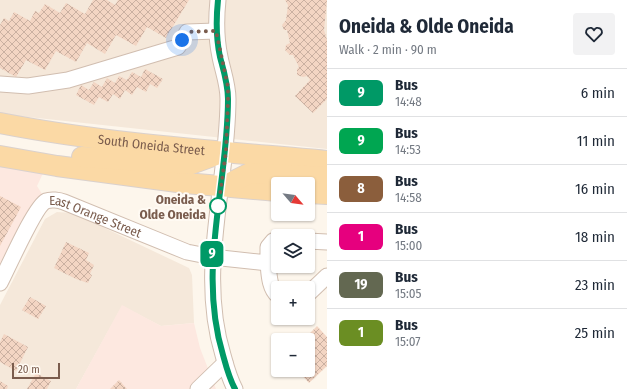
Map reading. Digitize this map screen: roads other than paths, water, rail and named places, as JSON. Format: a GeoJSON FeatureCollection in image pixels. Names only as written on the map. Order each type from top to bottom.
{"type":"FeatureCollection","features":[{"type":"Feature","properties":{"kind":"main road","name":"South Oneida Street"},"geometry":{"type":"LineString","coordinates":[[0,123],[88,138],[327,161]]}},
{"type":"Feature","properties":{"kind":"main road"},"geometry":{"type":"LineString","coordinates":[[34,162],[77,156],[191,164],[226,151]]}},
{"type":"Feature","properties":{"kind":"main road"},"geometry":{"type":"LineString","coordinates":[[0,156],[34,162],[222,187],[271,190]]}},
{"type":"Feature","properties":{"kind":"main road"},"geometry":{"type":"LineString","coordinates":[[222,187],[250,173],[327,177]]}},
{"type":"Feature","properties":{"kind":"main road"},"geometry":{"type":"LineString","coordinates":[[315,193],[327,194]]}},
{"type":"Feature","properties":{"kind":"street"},"geometry":{"type":"LineString","coordinates":[[218,0],[216,31],[228,87],[226,151],[212,258],[213,302],[218,337],[225,363],[235,389]]}},
{"type":"Feature","properties":{"kind":"street"},"geometry":{"type":"LineString","coordinates":[[0,84],[28,86],[68,80],[178,47],[186,32],[216,31]]}},
{"type":"Feature","properties":{"kind":"street","name":"East Orange Street"},"geometry":{"type":"LineString","coordinates":[[0,284],[36,212],[46,201],[51,200],[64,202],[186,252],[212,258]]}},
{"type":"Feature","properties":{"kind":"street"},"geometry":{"type":"LineString","coordinates":[[315,241],[327,242]]}},
{"type":"Feature","properties":{"kind":"street"},"geometry":{"type":"LineString","coordinates":[[271,243],[268,247],[269,280],[271,285]]}},
{"type":"Feature","properties":{"kind":"street"},"geometry":{"type":"LineString","coordinates":[[212,258],[268,263]]}},
{"type":"Feature","properties":{"kind":"street"},"geometry":{"type":"LineString","coordinates":[[315,287],[327,276]]}},
{"type":"Feature","properties":{"kind":"street"},"geometry":{"type":"LineString","coordinates":[[198,389],[225,363]]}},
{"type":"Feature","properties":{"kind":"place","name":"Oneida & Olde Oneida"},"geometry":{"type":"Point","coordinates":[218,206]}}]}
